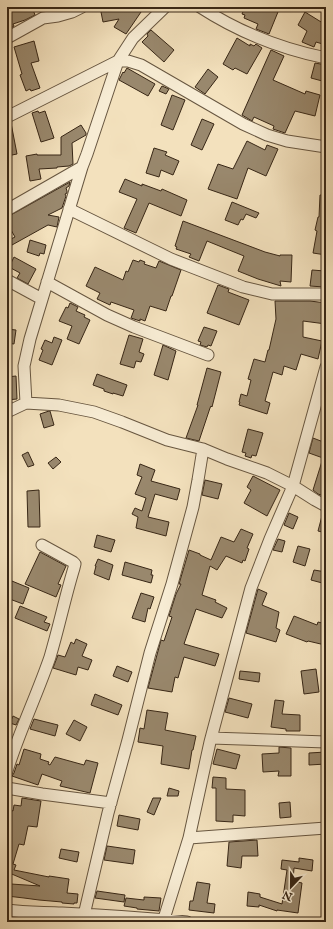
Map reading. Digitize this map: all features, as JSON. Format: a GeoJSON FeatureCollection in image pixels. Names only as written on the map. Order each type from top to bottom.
{"type":"FeatureCollection","features":[{"type":"Feature","properties":{"kind":"street"},"geometry":{"type":"LineString","coordinates":[[7,38],[43,18],[58,16],[82,7]]}},
{"type":"Feature","properties":{"kind":"street"},"geometry":{"type":"LineString","coordinates":[[26,403],[24,366],[30,339],[82,167],[118,61],[133,38],[165,7]]}},
{"type":"Feature","properties":{"kind":"street"},"geometry":{"type":"LineString","coordinates":[[200,7],[238,28],[264,39],[326,58]]}},
{"type":"Feature","properties":{"kind":"street"},"geometry":{"type":"LineString","coordinates":[[7,118],[118,61],[128,61],[141,65],[243,124],[267,135],[287,141],[326,147]]}},
{"type":"Feature","properties":{"kind":"street"},"geometry":{"type":"LineString","coordinates":[[7,210],[82,167]]}},
{"type":"Feature","properties":{"kind":"street"},"geometry":{"type":"LineString","coordinates":[[69,209],[171,259],[243,286],[272,294],[326,294]]}},
{"type":"Feature","properties":{"kind":"street"},"geometry":{"type":"LineString","coordinates":[[7,280],[42,299]]}},
{"type":"Feature","properties":{"kind":"street"},"geometry":{"type":"LineString","coordinates":[[47,282],[107,315],[134,327],[208,355]]}},
{"type":"Feature","properties":{"kind":"street"},"geometry":{"type":"LineString","coordinates":[[163,921],[189,838],[211,738],[251,588],[293,486],[326,367]]}},
{"type":"Feature","properties":{"kind":"street"},"geometry":{"type":"LineString","coordinates":[[7,412],[26,403],[59,405],[94,412],[167,440],[203,449],[227,459],[267,472],[326,506]]}},
{"type":"Feature","properties":{"kind":"street"},"geometry":{"type":"LineString","coordinates":[[84,918],[111,804],[150,652],[172,584],[193,507],[203,449]]}},
{"type":"Feature","properties":{"kind":"street"},"geometry":{"type":"LineString","coordinates":[[7,771],[11,747],[37,692],[50,657],[75,564],[42,546]]}},
{"type":"Feature","properties":{"kind":"street"},"geometry":{"type":"LineString","coordinates":[[211,738],[326,742]]}},
{"type":"Feature","properties":{"kind":"street"},"geometry":{"type":"LineString","coordinates":[[7,788],[111,804]]}},
{"type":"Feature","properties":{"kind":"street"},"geometry":{"type":"LineString","coordinates":[[189,838],[326,828]]}},
{"type":"Feature","properties":{"kind":"street"},"geometry":{"type":"LineString","coordinates":[[7,910],[84,918],[187,922]]}},
{"type":"Feature","properties":{"kind":"building"},"geometry":{"type":"Polygon","coordinates":[[[7,7],[32,7],[35,15],[13,24],[14,26],[8,30],[7,7]]]}},
{"type":"Feature","properties":{"kind":"building"},"geometry":{"type":"Polygon","coordinates":[[[100,7],[135,7],[141,12],[126,34],[114,27],[119,19],[103,22],[100,7]]]}},
{"type":"Feature","properties":{"kind":"building"},"geometry":{"type":"Polygon","coordinates":[[[245,7],[280,7],[269,34],[256,29],[258,24],[244,18],[245,15],[242,14],[245,7]]]}},
{"type":"Feature","properties":{"kind":"building"},"geometry":{"type":"Polygon","coordinates":[[[305,12],[326,25],[326,45],[316,42],[314,47],[302,42],[307,31],[298,25],[305,12]]]}},
{"type":"Feature","properties":{"kind":"building"},"geometry":{"type":"Polygon","coordinates":[[[151,30],[174,50],[164,62],[142,42],[151,30]]]}},
{"type":"Feature","properties":{"kind":"building"},"geometry":{"type":"Polygon","coordinates":[[[237,38],[250,46],[250,44],[254,46],[256,44],[262,48],[247,74],[235,68],[233,70],[223,64],[237,38]]]}},
{"type":"Feature","properties":{"kind":"building"},"geometry":{"type":"Polygon","coordinates":[[[34,41],[39,61],[31,63],[40,88],[26,91],[20,75],[22,74],[14,47],[34,41]]]}},
{"type":"Feature","properties":{"kind":"building"},"geometry":{"type":"Polygon","coordinates":[[[271,50],[284,56],[273,80],[305,94],[306,91],[320,95],[315,116],[295,111],[285,133],[273,129],[274,126],[254,117],[252,121],[242,115],[271,50]]]}},
{"type":"Feature","properties":{"kind":"building"},"geometry":{"type":"Polygon","coordinates":[[[315,63],[326,65],[326,82],[311,78],[315,63]]]}},
{"type":"Feature","properties":{"kind":"building"},"geometry":{"type":"Polygon","coordinates":[[[127,68],[155,84],[148,96],[119,80],[127,68]]]}},
{"type":"Feature","properties":{"kind":"building"},"geometry":{"type":"Polygon","coordinates":[[[208,69],[218,77],[205,94],[195,87],[208,69]]]}},
{"type":"Feature","properties":{"kind":"building"},"geometry":{"type":"Polygon","coordinates":[[[162,86],[169,89],[166,94],[159,91],[162,86]]]}},
{"type":"Feature","properties":{"kind":"building"},"geometry":{"type":"Polygon","coordinates":[[[172,95],[185,100],[173,130],[161,125],[172,95]]]}},
{"type":"Feature","properties":{"kind":"building"},"geometry":{"type":"Polygon","coordinates":[[[38,111],[39,113],[45,111],[54,138],[41,142],[32,113],[38,111]]]}},
{"type":"Feature","properties":{"kind":"building"},"geometry":{"type":"Polygon","coordinates":[[[202,119],[214,124],[202,150],[191,145],[202,119]]]}},
{"type":"Feature","properties":{"kind":"building"},"geometry":{"type":"Polygon","coordinates":[[[11,123],[17,154],[7,156],[7,124],[11,123]]]}},
{"type":"Feature","properties":{"kind":"building"},"geometry":{"type":"Polygon","coordinates":[[[81,125],[86,135],[72,143],[73,164],[57,168],[39,169],[41,179],[30,181],[26,156],[37,154],[61,155],[61,137],[81,125]]]}},
{"type":"Feature","properties":{"kind":"building"},"geometry":{"type":"Polygon","coordinates":[[[247,141],[265,150],[267,145],[278,149],[266,176],[248,168],[237,199],[208,189],[218,164],[233,169],[247,141]]]}},
{"type":"Feature","properties":{"kind":"building"},"geometry":{"type":"Polygon","coordinates":[[[154,148],[167,152],[165,155],[179,161],[173,175],[161,170],[159,177],[146,173],[154,148]]]}},
{"type":"Feature","properties":{"kind":"building"},"geometry":{"type":"Polygon","coordinates":[[[125,179],[142,186],[142,184],[161,191],[162,189],[187,200],[181,216],[149,203],[136,233],[124,228],[137,199],[119,192],[125,179]]]}},
{"type":"Feature","properties":{"kind":"building"},"geometry":{"type":"Polygon","coordinates":[[[70,182],[69,186],[66,188],[67,193],[65,194],[66,196],[62,208],[48,215],[59,217],[57,227],[48,225],[12,245],[9,240],[15,237],[7,223],[11,220],[9,216],[70,182]]]}},
{"type":"Feature","properties":{"kind":"building"},"geometry":{"type":"Polygon","coordinates":[[[320,195],[326,195],[326,255],[313,253],[317,231],[315,230],[319,217],[320,195]]]}},
{"type":"Feature","properties":{"kind":"building"},"geometry":{"type":"Polygon","coordinates":[[[232,202],[259,213],[256,218],[246,214],[238,225],[225,220],[232,202]]]}},
{"type":"Feature","properties":{"kind":"building"},"geometry":{"type":"Polygon","coordinates":[[[183,221],[265,252],[280,256],[292,255],[291,282],[280,281],[281,286],[238,271],[244,256],[207,241],[199,261],[189,257],[191,254],[176,249],[177,247],[175,246],[183,221]]]}},
{"type":"Feature","properties":{"kind":"building"},"geometry":{"type":"Polygon","coordinates":[[[30,240],[46,245],[44,254],[40,253],[39,256],[27,252],[30,240]]]}},
{"type":"Feature","properties":{"kind":"building"},"geometry":{"type":"Polygon","coordinates":[[[14,257],[36,269],[28,284],[17,278],[20,273],[9,267],[14,257]]]}},
{"type":"Feature","properties":{"kind":"building"},"geometry":{"type":"Polygon","coordinates":[[[133,260],[139,262],[140,260],[145,262],[144,264],[156,268],[159,261],[181,270],[166,311],[150,306],[145,321],[131,318],[134,310],[111,302],[110,305],[97,299],[100,293],[86,286],[95,267],[123,280],[126,271],[128,272],[133,260]]]}},
{"type":"Feature","properties":{"kind":"building"},"geometry":{"type":"Polygon","coordinates":[[[312,270],[325,271],[324,287],[310,286],[312,270]]]}},
{"type":"Feature","properties":{"kind":"building"},"geometry":{"type":"Polygon","coordinates":[[[218,285],[229,289],[228,292],[249,300],[239,325],[207,313],[218,285]]]}},
{"type":"Feature","properties":{"kind":"building"},"geometry":{"type":"Polygon","coordinates":[[[275,301],[310,301],[326,303],[326,324],[303,321],[303,337],[322,341],[318,359],[301,354],[296,370],[284,366],[282,375],[273,372],[265,401],[270,403],[267,414],[239,405],[239,402],[241,394],[247,396],[251,380],[248,379],[254,359],[265,362],[276,319],[275,301]]]}},
{"type":"Feature","properties":{"kind":"building"},"geometry":{"type":"Polygon","coordinates":[[[70,303],[78,307],[76,311],[85,315],[84,317],[90,320],[79,344],[67,339],[72,326],[59,321],[66,307],[68,308],[70,303]]]}},
{"type":"Feature","properties":{"kind":"building"},"geometry":{"type":"Polygon","coordinates":[[[204,327],[217,331],[211,346],[208,345],[207,347],[200,345],[201,342],[198,341],[204,327]]]}},
{"type":"Feature","properties":{"kind":"building"},"geometry":{"type":"Polygon","coordinates":[[[7,329],[16,330],[14,344],[7,343],[7,329]]]}},
{"type":"Feature","properties":{"kind":"building"},"geometry":{"type":"Polygon","coordinates":[[[129,335],[143,339],[139,352],[144,354],[141,362],[136,361],[134,368],[120,364],[129,335]]]}},
{"type":"Feature","properties":{"kind":"building"},"geometry":{"type":"Polygon","coordinates":[[[54,337],[62,340],[52,365],[39,360],[43,350],[41,349],[45,340],[52,343],[54,337]]]}},
{"type":"Feature","properties":{"kind":"building"},"geometry":{"type":"Polygon","coordinates":[[[163,345],[176,351],[168,380],[154,375],[163,345]]]}},
{"type":"Feature","properties":{"kind":"building"},"geometry":{"type":"Polygon","coordinates":[[[207,368],[221,372],[212,407],[211,406],[210,408],[199,441],[186,438],[198,405],[207,368]]]}},
{"type":"Feature","properties":{"kind":"building"},"geometry":{"type":"Polygon","coordinates":[[[97,374],[127,385],[123,396],[104,391],[104,389],[93,385],[97,374]]]}},
{"type":"Feature","properties":{"kind":"building"},"geometry":{"type":"Polygon","coordinates":[[[16,376],[17,399],[7,400],[7,377],[16,376]]]}},
{"type":"Feature","properties":{"kind":"building"},"geometry":{"type":"Polygon","coordinates":[[[50,411],[54,425],[44,428],[40,414],[50,411]]]}},
{"type":"Feature","properties":{"kind":"building"},"geometry":{"type":"Polygon","coordinates":[[[248,429],[263,433],[256,456],[252,455],[251,458],[245,456],[246,453],[242,452],[248,429]]]}},
{"type":"Feature","properties":{"kind":"building"},"geometry":{"type":"Polygon","coordinates":[[[313,438],[326,443],[326,491],[324,496],[313,490],[323,458],[309,453],[313,438]]]}},
{"type":"Feature","properties":{"kind":"building"},"geometry":{"type":"Polygon","coordinates":[[[28,452],[34,465],[28,467],[22,455],[28,452]]]}},
{"type":"Feature","properties":{"kind":"building"},"geometry":{"type":"Polygon","coordinates":[[[56,457],[61,462],[53,469],[48,463],[56,457]]]}},
{"type":"Feature","properties":{"kind":"building"},"geometry":{"type":"Polygon","coordinates":[[[140,464],[155,470],[151,481],[180,489],[177,500],[155,494],[148,517],[169,522],[166,536],[136,528],[138,517],[132,514],[135,508],[142,511],[146,498],[135,494],[142,477],[137,475],[140,464]]]}},
{"type":"Feature","properties":{"kind":"building"},"geometry":{"type":"Polygon","coordinates":[[[253,476],[280,490],[267,516],[244,503],[251,490],[247,487],[253,476]]]}},
{"type":"Feature","properties":{"kind":"building"},"geometry":{"type":"Polygon","coordinates":[[[205,480],[222,484],[218,499],[202,495],[205,480]]]}},
{"type":"Feature","properties":{"kind":"building"},"geometry":{"type":"Polygon","coordinates":[[[39,490],[40,527],[28,527],[27,491],[39,490]]]}},
{"type":"Feature","properties":{"kind":"building"},"geometry":{"type":"Polygon","coordinates":[[[323,512],[326,513],[326,533],[318,531],[323,512]]]}},
{"type":"Feature","properties":{"kind":"building"},"geometry":{"type":"Polygon","coordinates":[[[289,513],[298,517],[293,529],[284,525],[289,513]]]}},
{"type":"Feature","properties":{"kind":"building"},"geometry":{"type":"Polygon","coordinates":[[[241,529],[253,534],[247,548],[249,549],[245,561],[243,560],[242,563],[226,556],[217,570],[210,566],[202,595],[216,600],[215,602],[227,608],[222,618],[196,609],[184,644],[219,654],[215,666],[184,657],[178,678],[175,677],[172,692],[148,688],[161,640],[164,641],[172,617],[169,616],[181,584],[179,584],[189,550],[211,560],[221,537],[234,542],[241,529]]]}},
{"type":"Feature","properties":{"kind":"building"},"geometry":{"type":"Polygon","coordinates":[[[97,535],[115,540],[111,552],[94,547],[97,535]]]}},
{"type":"Feature","properties":{"kind":"building"},"geometry":{"type":"Polygon","coordinates":[[[278,539],[285,541],[282,552],[273,550],[278,539]]]}},
{"type":"Feature","properties":{"kind":"building"},"geometry":{"type":"Polygon","coordinates":[[[298,546],[310,549],[305,566],[293,562],[298,546]]]}},
{"type":"Feature","properties":{"kind":"building"},"geometry":{"type":"Polygon","coordinates":[[[40,552],[66,566],[58,584],[61,585],[56,597],[25,584],[40,552]]]}},
{"type":"Feature","properties":{"kind":"building"},"geometry":{"type":"Polygon","coordinates":[[[98,559],[113,565],[109,580],[94,574],[98,559]]]}},
{"type":"Feature","properties":{"kind":"building"},"geometry":{"type":"Polygon","coordinates":[[[125,562],[152,570],[151,575],[153,575],[151,583],[122,575],[125,562]]]}},
{"type":"Feature","properties":{"kind":"building"},"geometry":{"type":"Polygon","coordinates":[[[314,570],[326,572],[326,584],[311,580],[314,570]]]}},
{"type":"Feature","properties":{"kind":"building"},"geometry":{"type":"Polygon","coordinates":[[[7,579],[29,588],[23,604],[7,598],[7,579]]]}},
{"type":"Feature","properties":{"kind":"building"},"geometry":{"type":"Polygon","coordinates":[[[258,589],[267,593],[262,605],[279,612],[276,628],[280,630],[276,642],[246,633],[258,589]]]}},
{"type":"Feature","properties":{"kind":"building"},"geometry":{"type":"Polygon","coordinates":[[[141,593],[154,597],[150,609],[148,608],[145,622],[132,618],[141,593]]]}},
{"type":"Feature","properties":{"kind":"building"},"geometry":{"type":"Polygon","coordinates":[[[20,606],[47,617],[44,622],[50,624],[47,631],[15,618],[20,606]]]}},
{"type":"Feature","properties":{"kind":"building"},"geometry":{"type":"Polygon","coordinates":[[[294,616],[317,625],[318,622],[326,624],[325,645],[307,642],[286,634],[294,616]]]}},
{"type":"Feature","properties":{"kind":"building"},"geometry":{"type":"Polygon","coordinates":[[[76,639],[87,644],[82,656],[92,660],[88,670],[78,667],[76,675],[53,668],[58,655],[65,657],[71,642],[74,644],[76,639]]]}},
{"type":"Feature","properties":{"kind":"building"},"geometry":{"type":"Polygon","coordinates":[[[117,666],[132,672],[128,682],[113,676],[117,666]]]}},
{"type":"Feature","properties":{"kind":"building"},"geometry":{"type":"Polygon","coordinates":[[[316,669],[319,692],[304,694],[301,671],[316,669]]]}},
{"type":"Feature","properties":{"kind":"building"},"geometry":{"type":"Polygon","coordinates":[[[240,671],[260,673],[259,682],[239,679],[240,671]]]}},
{"type":"Feature","properties":{"kind":"building"},"geometry":{"type":"Polygon","coordinates":[[[95,694],[122,705],[118,715],[91,705],[95,694]]]}},
{"type":"Feature","properties":{"kind":"building"},"geometry":{"type":"Polygon","coordinates":[[[229,698],[252,704],[248,718],[225,712],[229,698]]]}},
{"type":"Feature","properties":{"kind":"building"},"geometry":{"type":"Polygon","coordinates":[[[275,700],[284,701],[282,714],[300,715],[300,731],[286,731],[286,729],[271,727],[275,700]]]}},
{"type":"Feature","properties":{"kind":"building"},"geometry":{"type":"Polygon","coordinates":[[[147,710],[168,713],[165,730],[196,736],[189,769],[161,764],[163,746],[138,742],[140,728],[144,729],[147,710]]]}},
{"type":"Feature","properties":{"kind":"building"},"geometry":{"type":"Polygon","coordinates":[[[13,716],[19,719],[16,725],[10,723],[13,716]]]}},
{"type":"Feature","properties":{"kind":"building"},"geometry":{"type":"Polygon","coordinates":[[[34,719],[58,725],[55,736],[30,729],[34,719]]]}},
{"type":"Feature","properties":{"kind":"building"},"geometry":{"type":"Polygon","coordinates":[[[74,720],[87,727],[80,741],[66,734],[74,720]]]}},
{"type":"Feature","properties":{"kind":"building"},"geometry":{"type":"Polygon","coordinates":[[[279,747],[291,748],[291,776],[278,776],[279,771],[263,772],[262,754],[279,753],[279,747]]]}},
{"type":"Feature","properties":{"kind":"building"},"geometry":{"type":"Polygon","coordinates":[[[24,749],[41,754],[40,759],[49,762],[48,764],[50,765],[55,757],[84,765],[86,760],[98,763],[90,793],[60,786],[62,781],[42,774],[38,785],[12,776],[17,764],[19,765],[24,749]]]}},
{"type":"Feature","properties":{"kind":"building"},"geometry":{"type":"Polygon","coordinates":[[[217,749],[240,755],[236,769],[213,764],[217,749]]]}},
{"type":"Feature","properties":{"kind":"building"},"geometry":{"type":"Polygon","coordinates":[[[326,752],[326,764],[309,765],[309,753],[326,752]]]}},
{"type":"Feature","properties":{"kind":"building"},"geometry":{"type":"Polygon","coordinates":[[[213,777],[226,778],[226,789],[245,790],[245,816],[233,815],[233,822],[216,821],[216,788],[212,788],[213,777]]]}},
{"type":"Feature","properties":{"kind":"building"},"geometry":{"type":"Polygon","coordinates":[[[169,788],[179,791],[178,796],[167,796],[169,788]]]}},
{"type":"Feature","properties":{"kind":"building"},"geometry":{"type":"Polygon","coordinates":[[[22,798],[41,801],[37,827],[28,826],[24,845],[19,844],[13,864],[16,865],[14,870],[49,877],[69,879],[67,893],[78,894],[77,903],[62,903],[7,896],[7,889],[10,889],[11,884],[40,886],[7,872],[7,824],[10,810],[13,811],[14,805],[21,806],[22,798]]]}},
{"type":"Feature","properties":{"kind":"building"},"geometry":{"type":"Polygon","coordinates":[[[153,798],[161,798],[154,815],[147,812],[153,798]]]}},
{"type":"Feature","properties":{"kind":"building"},"geometry":{"type":"Polygon","coordinates":[[[290,802],[291,817],[280,818],[279,803],[290,802]]]}},
{"type":"Feature","properties":{"kind":"building"},"geometry":{"type":"Polygon","coordinates":[[[119,815],[140,819],[138,830],[117,826],[119,815]]]}},
{"type":"Feature","properties":{"kind":"building"},"geometry":{"type":"Polygon","coordinates":[[[257,840],[258,856],[242,856],[241,868],[227,866],[229,842],[257,840]]]}},
{"type":"Feature","properties":{"kind":"building"},"geometry":{"type":"Polygon","coordinates":[[[107,846],[135,850],[133,864],[104,860],[107,846]]]}},
{"type":"Feature","properties":{"kind":"building"},"geometry":{"type":"Polygon","coordinates":[[[61,849],[79,852],[77,862],[59,858],[61,849]]]}},
{"type":"Feature","properties":{"kind":"building"},"geometry":{"type":"Polygon","coordinates":[[[299,858],[313,860],[312,871],[294,868],[293,881],[302,883],[298,913],[277,911],[259,905],[259,907],[247,906],[248,892],[260,894],[260,897],[282,904],[287,870],[281,869],[282,860],[299,862],[299,858]]]}},
{"type":"Feature","properties":{"kind":"building"},"geometry":{"type":"Polygon","coordinates":[[[197,882],[210,884],[207,903],[215,904],[214,913],[189,910],[190,901],[193,901],[197,882]]]}},
{"type":"Feature","properties":{"kind":"building"},"geometry":{"type":"Polygon","coordinates":[[[97,891],[125,895],[124,902],[95,898],[97,891]]]}},
{"type":"Feature","properties":{"kind":"building"},"geometry":{"type":"Polygon","coordinates":[[[144,897],[161,898],[159,911],[124,906],[126,898],[144,900],[144,897]]]}},
{"type":"Feature","properties":{"kind":"building"},"geometry":{"type":"Polygon","coordinates":[[[32,919],[60,920],[60,922],[31,922],[32,919]]]}}]}
